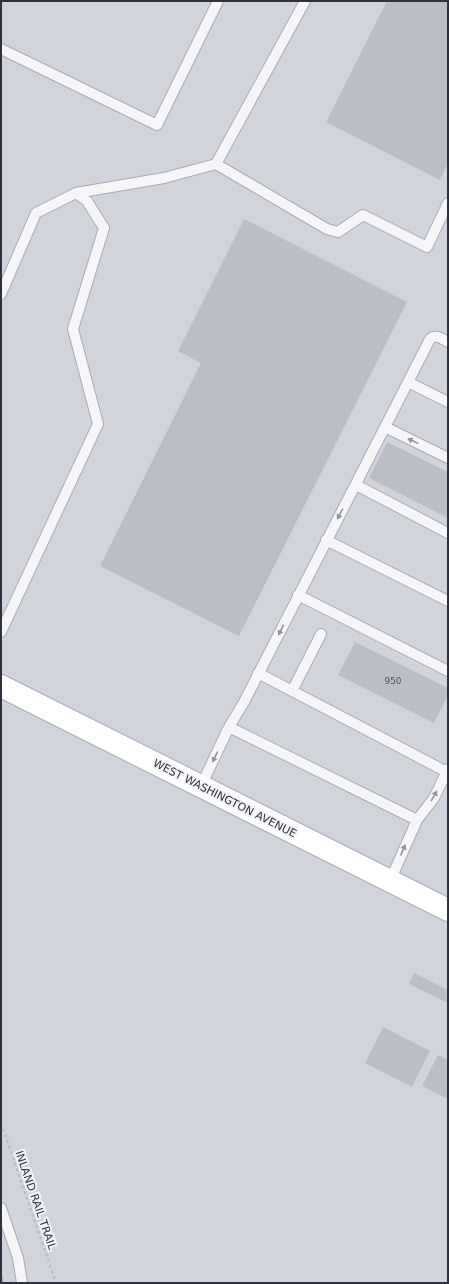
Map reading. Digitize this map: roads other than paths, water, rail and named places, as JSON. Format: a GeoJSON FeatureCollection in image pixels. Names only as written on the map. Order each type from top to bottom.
{"type":"FeatureCollection","features":[{"type":"Feature","properties":{"kind":"main road","name":"WEST WASHINGTON AVENUE"},"geometry":{"type":"LineString","coordinates":[[1,686],[448,910]]}},
{"type":"Feature","properties":{"kind":"lane"},"geometry":{"type":"LineString","coordinates":[[1,49],[157,125],[218,1]]}},
{"type":"Feature","properties":{"kind":"lane"},"geometry":{"type":"LineString","coordinates":[[216,164],[305,1]]}},
{"type":"Feature","properties":{"kind":"lane"},"geometry":{"type":"LineString","coordinates":[[1,294],[36,213],[76,192],[164,178],[216,164],[327,229],[338,232],[356,218],[363,215],[427,247],[448,203]]}},
{"type":"Feature","properties":{"kind":"lane"},"geometry":{"type":"LineString","coordinates":[[1,632],[98,424],[73,329],[104,228],[88,201],[76,192]]}},
{"type":"Feature","properties":{"kind":"lane"},"geometry":{"type":"LineString","coordinates":[[201,786],[430,339],[437,336],[448,342]]}},
{"type":"Feature","properties":{"kind":"lane"},"geometry":{"type":"LineString","coordinates":[[408,382],[448,402]]}},
{"type":"Feature","properties":{"kind":"lane"},"geometry":{"type":"LineString","coordinates":[[385,427],[448,458]]}},
{"type":"Feature","properties":{"kind":"lane"},"geometry":{"type":"LineString","coordinates":[[356,485],[448,533]]}},
{"type":"Feature","properties":{"kind":"lane"},"geometry":{"type":"LineString","coordinates":[[326,540],[448,601]]}},
{"type":"Feature","properties":{"kind":"lane"},"geometry":{"type":"LineString","coordinates":[[298,595],[448,671]]}},
{"type":"Feature","properties":{"kind":"lane"},"geometry":{"type":"LineString","coordinates":[[292,691],[321,634]]}},
{"type":"Feature","properties":{"kind":"lane"},"geometry":{"type":"LineString","coordinates":[[258,673],[447,770],[434,798],[417,820],[390,881]]}},
{"type":"Feature","properties":{"kind":"lane"},"geometry":{"type":"LineString","coordinates":[[230,727],[417,820]]}},
{"type":"Feature","properties":{"kind":"lane"},"geometry":{"type":"LineString","coordinates":[[1,1208],[18,1258],[22,1283]]}}]}
